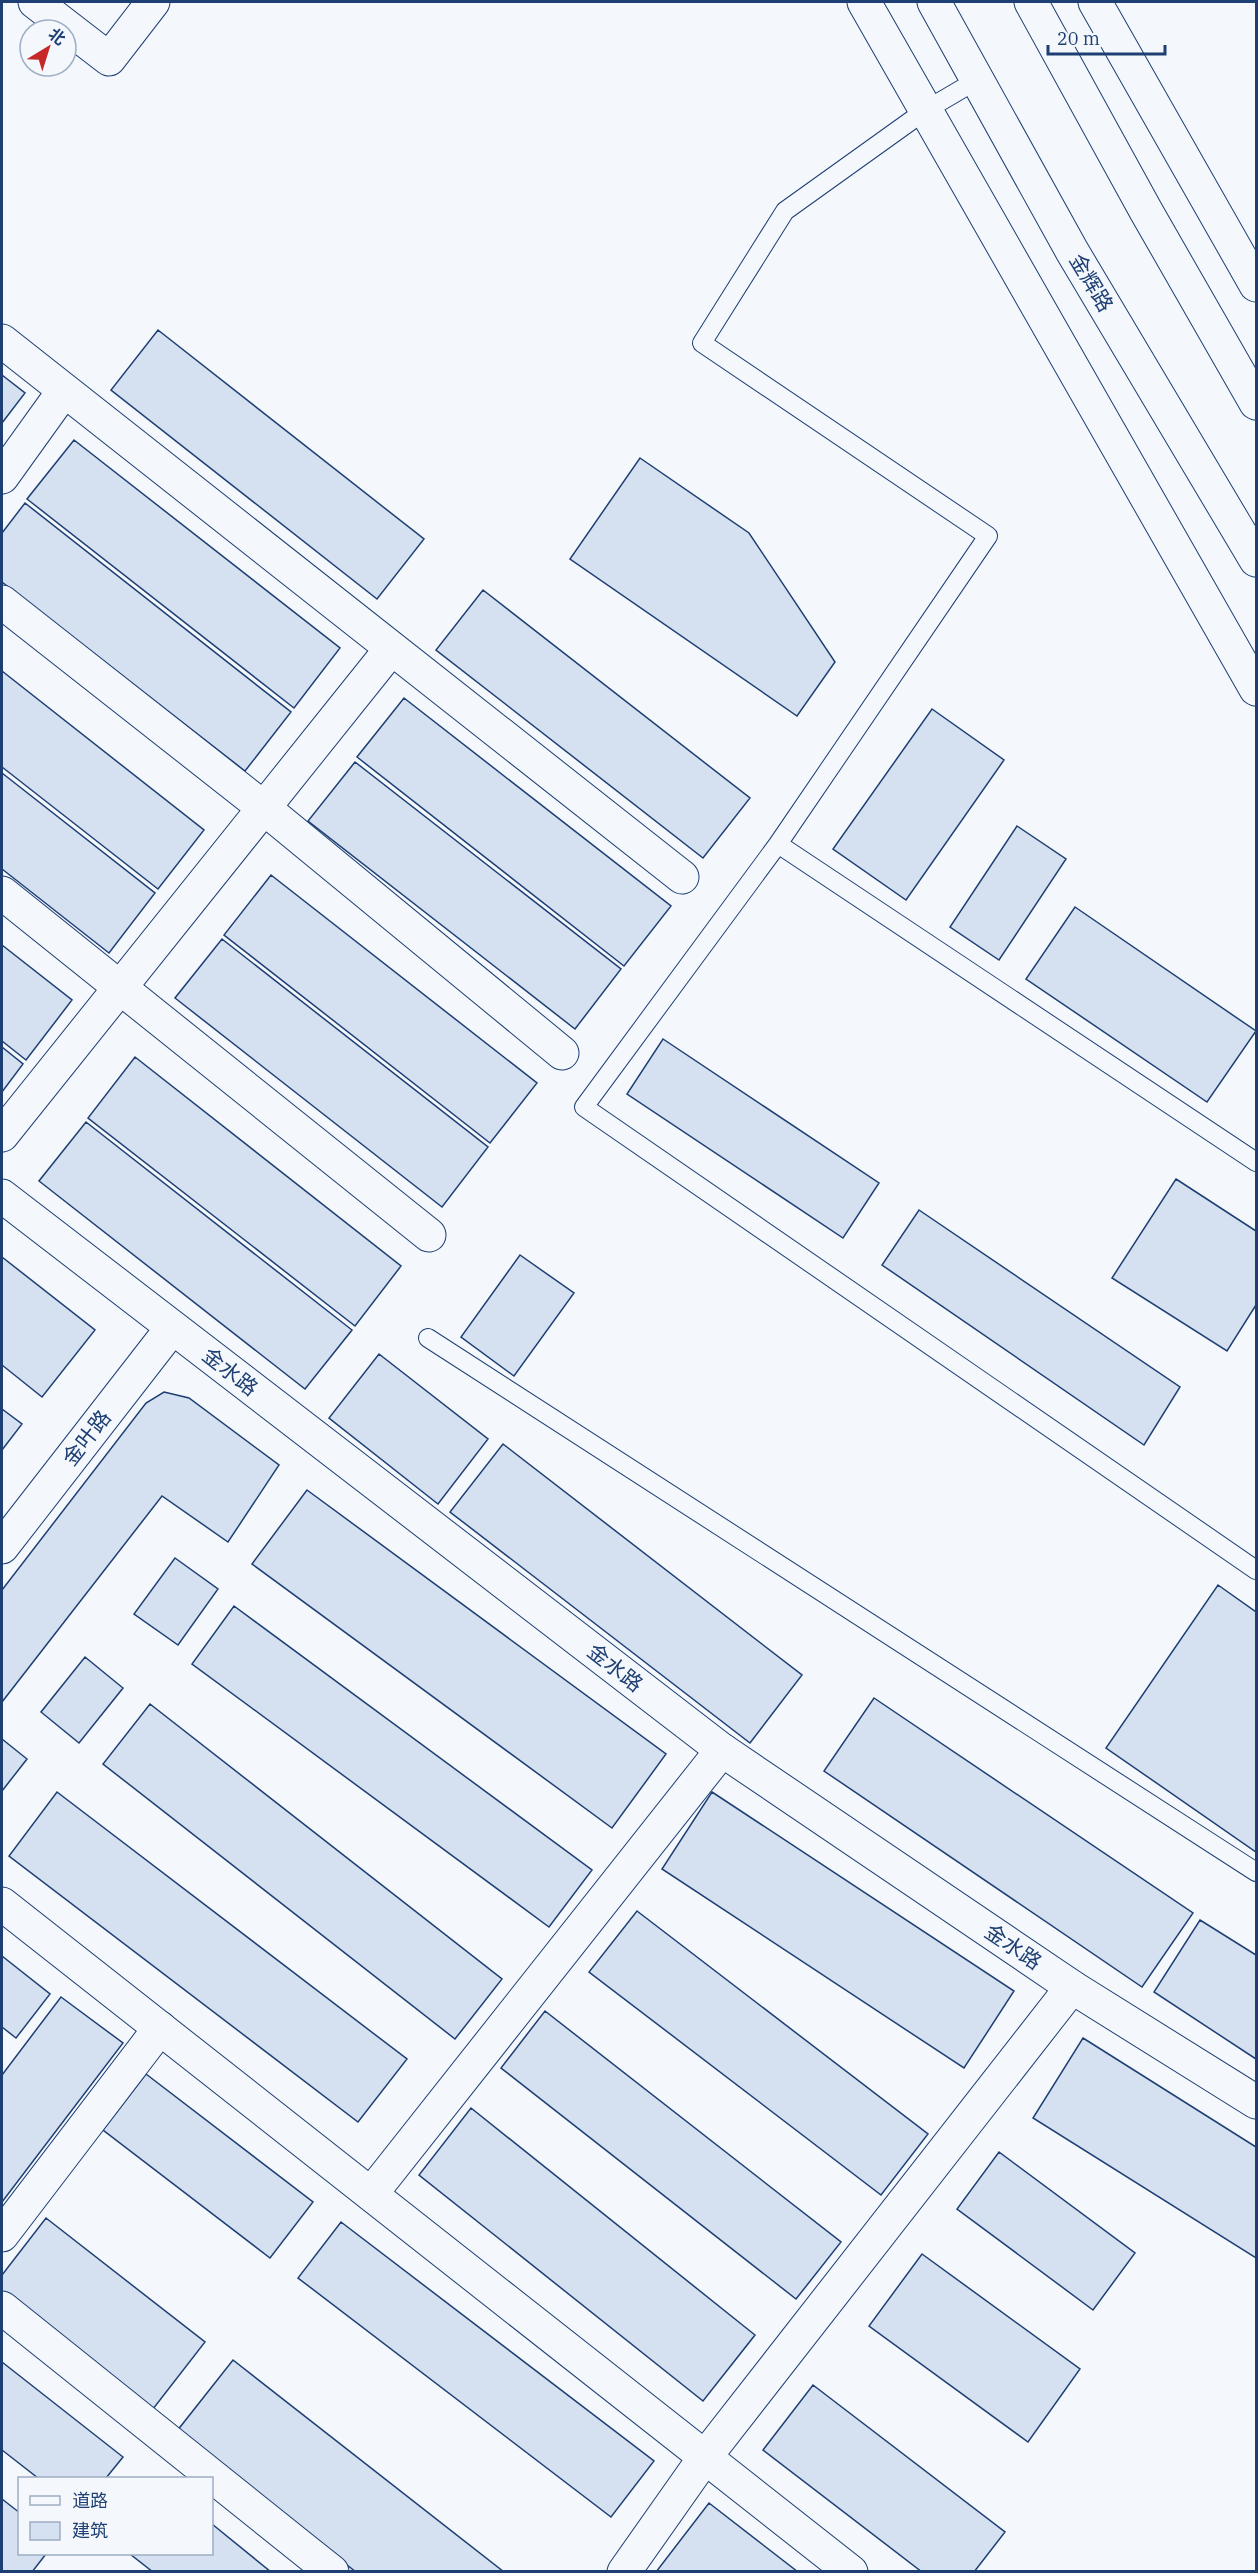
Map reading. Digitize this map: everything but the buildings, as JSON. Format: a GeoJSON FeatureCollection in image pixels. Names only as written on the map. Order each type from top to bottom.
{"type":"FeatureCollection","features":[{"type":"Feature","properties":{"kind":"street"},"geometry":{"type":"LineString","coordinates":[[35,2],[109,59],[153,2]]}},
{"type":"Feature","properties":{"kind":"street"},"geometry":{"type":"LineString","coordinates":[[864,2],[1257,689]]}},
{"type":"Feature","properties":{"kind":"street","name":"金辉路"},"geometry":{"type":"LineString","coordinates":[[934,2],[1072,251],[1257,560]]}},
{"type":"Feature","properties":{"kind":"street"},"geometry":{"type":"LineString","coordinates":[[1031,2],[1146,211],[1257,403]]}},
{"type":"Feature","properties":{"kind":"street"},"geometry":{"type":"LineString","coordinates":[[1095,2],[1257,285]]}},
{"type":"Feature","properties":{"kind":"street"},"geometry":{"type":"LineString","coordinates":[[2,342],[682,877]]}},
{"type":"Feature","properties":{"kind":"street"},"geometry":{"type":"LineString","coordinates":[[2,477],[63,392]]}},
{"type":"Feature","properties":{"kind":"street"},"geometry":{"type":"LineString","coordinates":[[2,602],[264,808],[562,1053]]}},
{"type":"Feature","properties":{"kind":"street"},"geometry":{"type":"LineString","coordinates":[[2,1135],[391,649]]}},
{"type":"Feature","properties":{"kind":"street"},"geometry":{"type":"LineString","coordinates":[[2,893],[429,1235]]}},
{"type":"Feature","properties":{"kind":"street","name":"金水路"},"geometry":{"type":"LineString","coordinates":[[2,1196],[722,1750],[1072,1987],[1257,2102]]}},
{"type":"Feature","properties":{"kind":"street","name":"金叶路"},"geometry":{"type":"LineString","coordinates":[[2,1547],[172,1328]]}},
{"type":"Feature","properties":{"kind":"street"},"geometry":{"type":"LineString","coordinates":[[371,2194],[722,1750]]}},
{"type":"Feature","properties":{"kind":"street"},"geometry":{"type":"LineString","coordinates":[[2,1904],[851,2571]]}},
{"type":"Feature","properties":{"kind":"street"},"geometry":{"type":"LineString","coordinates":[[624,2571],[705,2457],[1072,1987]]}},
{"type":"Feature","properties":{"kind":"street"},"geometry":{"type":"LineString","coordinates":[[2,2235],[160,2028]]}},
{"type":"Feature","properties":{"kind":"street"},"geometry":{"type":"LineString","coordinates":[[2,2308],[332,2571]]}},
{"type":"Feature","properties":{"kind":"lane"},"geometry":{"type":"LineString","coordinates":[[977,80],[926,110],[785,211],[702,343],[988,536],[778,844],[584,1107],[1257,1570]]}},
{"type":"Feature","properties":{"kind":"lane"},"geometry":{"type":"LineString","coordinates":[[778,844],[1257,1162]]}},
{"type":"Feature","properties":{"kind":"lane"},"geometry":{"type":"LineString","coordinates":[[428,1338],[1257,1872]]}}]}
